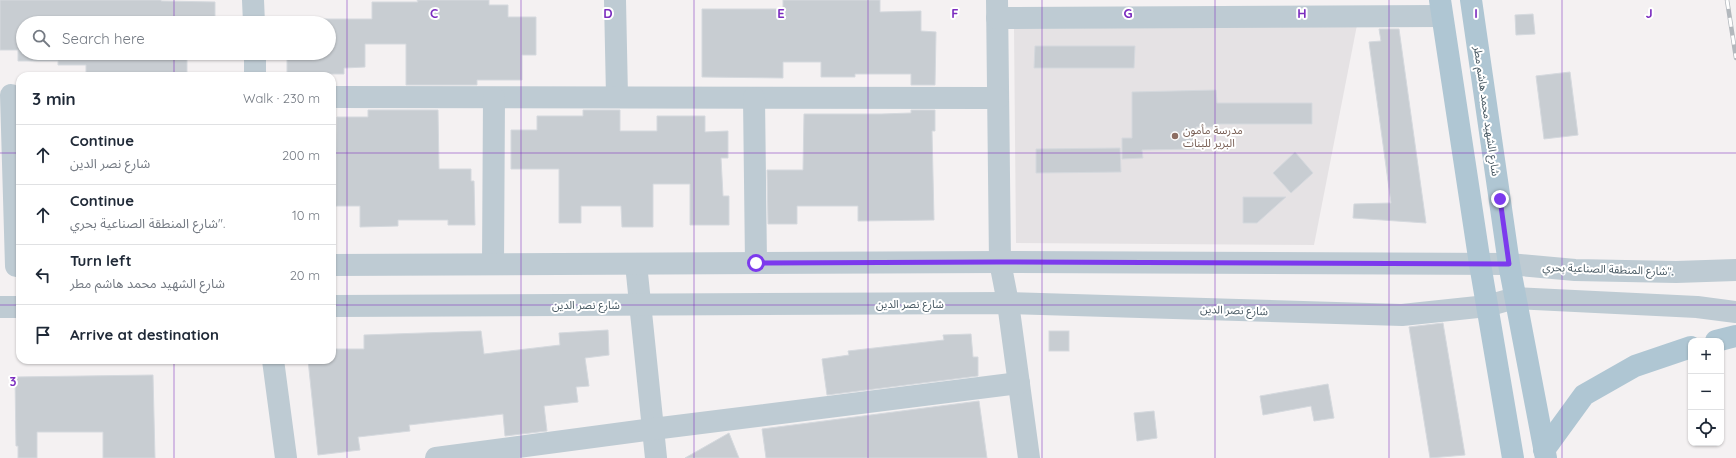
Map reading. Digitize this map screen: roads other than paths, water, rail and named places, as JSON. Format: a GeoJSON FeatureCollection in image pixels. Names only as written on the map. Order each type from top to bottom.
{"type":"FeatureCollection","features":[{"type":"Feature","properties":{"kind":"main road","name":"شارع الشهيد محمد هاشم مطر"},"geometry":{"type":"LineString","coordinates":[[1471,0],[1509,264],[1545,454]]}},
{"type":"Feature","properties":{"kind":"main road"},"geometry":{"type":"LineString","coordinates":[[1441,8],[1480,264],[1513,458]]}},
{"type":"Feature","properties":{"kind":"main road"},"geometry":{"type":"LineString","coordinates":[[1724,339],[1736,336]]}},
{"type":"Feature","properties":{"kind":"main road"},"geometry":{"type":"LineString","coordinates":[[1545,454],[1584,394],[1635,366],[1688,348]]}},
{"type":"Feature","properties":{"kind":"street"},"geometry":{"type":"LineString","coordinates":[[253,0],[254,16]]}},
{"type":"Feature","properties":{"kind":"street"},"geometry":{"type":"LineString","coordinates":[[615,0],[617,96]]}},
{"type":"Feature","properties":{"kind":"street"},"geometry":{"type":"LineString","coordinates":[[1029,458],[1008,303],[1000,262],[997,9],[1441,8]]}},
{"type":"Feature","properties":{"kind":"street"},"geometry":{"type":"LineString","coordinates":[[255,60],[255,72]]}},
{"type":"Feature","properties":{"kind":"street"},"geometry":{"type":"LineString","coordinates":[[10,95],[12,266]]}},
{"type":"Feature","properties":{"kind":"street"},"geometry":{"type":"LineString","coordinates":[[336,97],[494,98],[617,96],[754,98],[998,98]]}},
{"type":"Feature","properties":{"kind":"street"},"geometry":{"type":"LineString","coordinates":[[494,98],[494,264]]}},
{"type":"Feature","properties":{"kind":"street"},"geometry":{"type":"LineString","coordinates":[[754,98],[756,263]]}},
{"type":"Feature","properties":{"kind":"street"},"geometry":{"type":"LineString","coordinates":[[336,265],[1000,262],[1480,264]]}},
{"type":"Feature","properties":{"kind":"street"},"geometry":{"type":"LineString","coordinates":[[636,264],[656,458]]}},
{"type":"Feature","properties":{"kind":"street","name":"شارع المنطقة الصناعية بحري\"."},"geometry":{"type":"LineString","coordinates":[[1480,264],[1509,264],[1575,270],[1676,272],[1736,270]]}},
{"type":"Feature","properties":{"kind":"street"},"geometry":{"type":"LineString","coordinates":[[1487,306],[1515,298],[1697,307],[1736,312]]}},
{"type":"Feature","properties":{"kind":"street","name":"شارع نصر الدين"},"geometry":{"type":"LineString","coordinates":[[336,306],[1008,303],[1402,315],[1487,306]]}},
{"type":"Feature","properties":{"kind":"street"},"geometry":{"type":"LineString","coordinates":[[0,307],[16,307]]}},
{"type":"Feature","properties":{"kind":"street"},"geometry":{"type":"LineString","coordinates":[[274,364],[286,458]]}},
{"type":"Feature","properties":{"kind":"street"},"geometry":{"type":"LineString","coordinates":[[436,458],[1019,383]]}},
{"type":"Feature","properties":{"kind":"railway"},"geometry":{"type":"LineString","coordinates":[[1727,0],[1736,58]]}},
{"type":"Feature","properties":{"kind":"place","name":"مدرسة مأمون البرير للبنات"},"geometry":{"type":"Point","coordinates":[1175,136]}}]}
